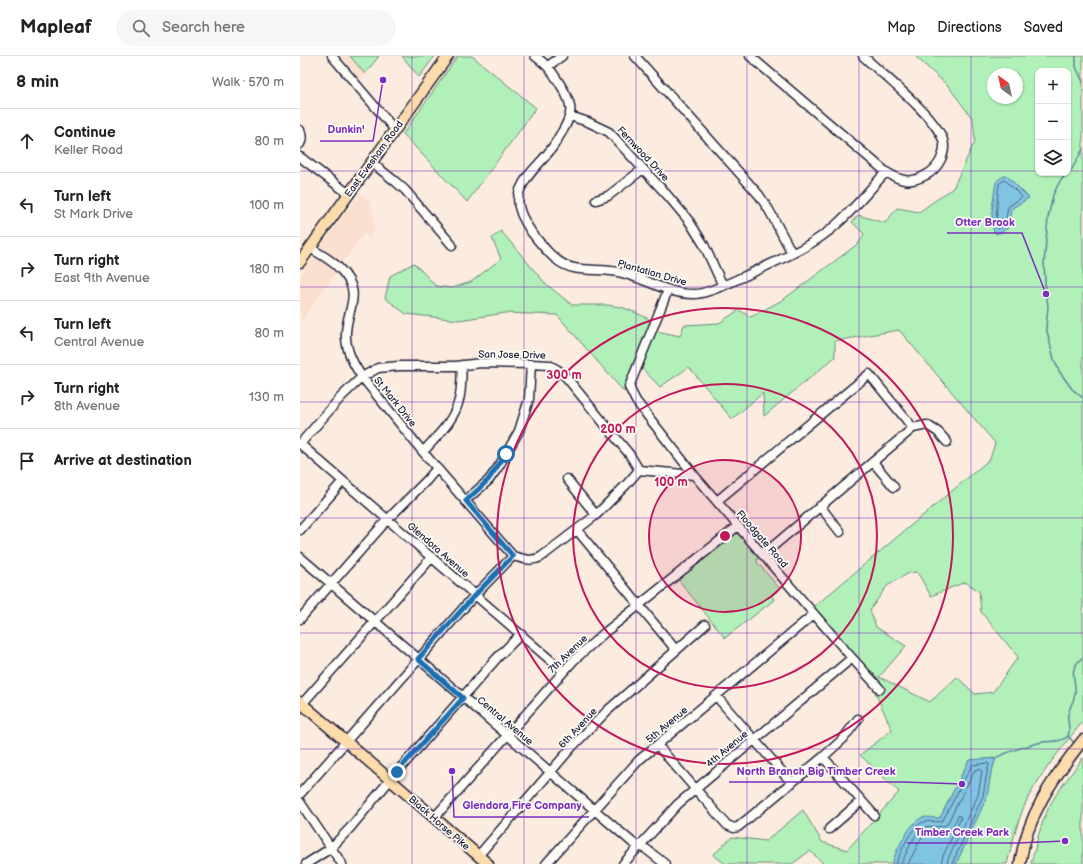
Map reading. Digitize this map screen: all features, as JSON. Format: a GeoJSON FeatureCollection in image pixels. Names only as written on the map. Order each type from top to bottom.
{"type":"FeatureCollection","features":[{"type":"Feature","properties":{"kind":"main road","name":"East Evesham Road"},"geometry":{"type":"LineString","coordinates":[[300,262],[448,56]]}},
{"type":"Feature","properties":{"kind":"main road","name":"Black Horse Pike"},"geometry":{"type":"LineString","coordinates":[[301,703],[488,864]]}},
{"type":"Feature","properties":{"kind":"main road"},"geometry":{"type":"LineString","coordinates":[[1020,864],[1034,817],[1043,795],[1063,765],[1083,740]]}},
{"type":"Feature","properties":{"kind":"street"},"geometry":{"type":"LineString","coordinates":[[332,56],[395,130]]}},
{"type":"Feature","properties":{"kind":"street"},"geometry":{"type":"LineString","coordinates":[[535,56],[548,66],[568,96],[571,109],[570,116]]}},
{"type":"Feature","properties":{"kind":"street"},"geometry":{"type":"LineString","coordinates":[[548,66],[562,56]]}},
{"type":"Feature","properties":{"kind":"street"},"geometry":{"type":"LineString","coordinates":[[635,56],[760,195],[792,253]]}},
{"type":"Feature","properties":{"kind":"street"},"geometry":{"type":"LineString","coordinates":[[750,56],[886,172],[898,179],[909,181],[916,180],[932,172],[937,167],[942,157],[944,146],[943,139],[932,121],[863,56]]}},
{"type":"Feature","properties":{"kind":"street","name":"Plantation Drive"},"geometry":{"type":"LineString","coordinates":[[570,116],[554,146],[529,176],[520,190],[518,207],[521,216],[553,257],[564,265],[573,268],[617,272],[637,277],[668,290],[681,293],[696,294],[723,286],[792,253],[819,238],[837,224],[886,172]]}},
{"type":"Feature","properties":{"kind":"street","name":"Fernwood Drive"},"geometry":{"type":"LineString","coordinates":[[570,116],[588,122],[609,132],[643,169],[689,221],[704,245],[723,286]]}},
{"type":"Feature","properties":{"kind":"street"},"geometry":{"type":"LineString","coordinates":[[300,130],[302,134],[300,144]]}},
{"type":"Feature","properties":{"kind":"street"},"geometry":{"type":"LineString","coordinates":[[300,157],[349,194]]}},
{"type":"Feature","properties":{"kind":"street"},"geometry":{"type":"LineString","coordinates":[[371,162],[405,190],[452,245]]}},
{"type":"Feature","properties":{"kind":"street"},"geometry":{"type":"LineString","coordinates":[[596,200],[608,196],[643,169]]}},
{"type":"Feature","properties":{"kind":"street","name":"St Mark Drive"},"geometry":{"type":"LineString","coordinates":[[310,248],[340,268],[353,290],[352,307],[346,330],[347,349],[353,364],[423,452],[513,556]]}},
{"type":"Feature","properties":{"kind":"street","name":"Floodgate Road"},"geometry":{"type":"LineString","coordinates":[[668,290],[644,352],[630,379],[629,387],[636,401],[694,475],[880,689]]}},
{"type":"Feature","properties":{"kind":"street","name":"San Jose Drive"},"geometry":{"type":"LineString","coordinates":[[300,444],[341,397],[362,377],[378,368],[481,363],[549,365],[566,377],[630,455],[639,470]]}},
{"type":"Feature","properties":{"kind":"street"},"geometry":{"type":"LineString","coordinates":[[466,501],[488,480],[499,466],[519,431],[529,399],[531,364]]}},
{"type":"Feature","properties":{"kind":"street"},"geometry":{"type":"LineString","coordinates":[[423,452],[448,423],[455,412],[459,400],[462,365]]}},
{"type":"Feature","properties":{"kind":"street"},"geometry":{"type":"LineString","coordinates":[[717,501],[869,374],[913,428]]}},
{"type":"Feature","properties":{"kind":"street"},"geometry":{"type":"LineString","coordinates":[[761,553],[771,548],[913,428],[927,425],[938,432],[947,442]]}},
{"type":"Feature","properties":{"kind":"street","name":"Glendora Avenue"},"geometry":{"type":"LineString","coordinates":[[300,444],[564,671]]}},
{"type":"Feature","properties":{"kind":"street"},"geometry":{"type":"LineString","coordinates":[[873,462],[894,487]]}},
{"type":"Feature","properties":{"kind":"street"},"geometry":{"type":"LineString","coordinates":[[300,619],[388,519],[437,468]]}},
{"type":"Feature","properties":{"kind":"street"},"geometry":{"type":"LineString","coordinates":[[300,794],[315,779],[345,742],[475,595],[513,556],[536,560],[596,515],[639,470],[694,475]]}},
{"type":"Feature","properties":{"kind":"street"},"geometry":{"type":"LineString","coordinates":[[567,479],[596,515]]}},
{"type":"Feature","properties":{"kind":"street"},"geometry":{"type":"LineString","coordinates":[[300,530],[343,481]]}},
{"type":"Feature","properties":{"kind":"street"},"geometry":{"type":"LineString","coordinates":[[820,506],[840,532]]}},
{"type":"Feature","properties":{"kind":"street","name":"7th Avenue"},"geometry":{"type":"LineString","coordinates":[[434,818],[564,671],[603,634],[738,526]]}},
{"type":"Feature","properties":{"kind":"street"},"geometry":{"type":"LineString","coordinates":[[577,530],[676,650]]}},
{"type":"Feature","properties":{"kind":"street","name":"Central Avenue"},"geometry":{"type":"LineString","coordinates":[[300,557],[633,843],[646,849],[665,864]]}},
{"type":"Feature","properties":{"kind":"street"},"geometry":{"type":"LineString","coordinates":[[301,703],[432,557]]}},
{"type":"Feature","properties":{"kind":"street","name":"5th Avenue"},"geometry":{"type":"LineString","coordinates":[[546,864],[640,760],[814,614]]}},
{"type":"Feature","properties":{"kind":"street","name":"6th Avenue"},"geometry":{"type":"LineString","coordinates":[[478,856],[550,772],[607,711],[705,625]]}},
{"type":"Feature","properties":{"kind":"street"},"geometry":{"type":"LineString","coordinates":[[306,864],[331,848],[350,828],[390,780],[521,634]]}},
{"type":"Feature","properties":{"kind":"street","name":"4th Avenue"},"geometry":{"type":"LineString","coordinates":[[624,864],[678,804],[694,789],[852,658]]}},
{"type":"Feature","properties":{"kind":"street"},"geometry":{"type":"LineString","coordinates":[[716,696],[792,783]]}},
{"type":"Feature","properties":{"kind":"street"},"geometry":{"type":"LineString","coordinates":[[658,746],[727,825],[734,828],[738,827],[823,757],[843,739],[858,719]]}},
{"type":"Feature","properties":{"kind":"street"},"geometry":{"type":"LineString","coordinates":[[823,757],[874,815]]}},
{"type":"Feature","properties":{"kind":"street"},"geometry":{"type":"LineString","coordinates":[[829,829],[861,801]]}},
{"type":"Feature","properties":{"kind":"street"},"geometry":{"type":"LineString","coordinates":[[300,802],[342,864]]}},
{"type":"Feature","properties":{"kind":"shaded area"},"geometry":{"type":"Polygon","coordinates":[[[340,56],[379,56],[361,80],[340,56]]]}},
{"type":"Feature","properties":{"kind":"shaded area"},"geometry":{"type":"Polygon","coordinates":[[[360,193],[370,202],[374,216],[374,231],[369,237],[364,234],[342,263],[321,249],[321,246],[360,193]]]}},
{"type":"Feature","properties":{"kind":"shaded area"},"geometry":{"type":"Polygon","coordinates":[[[312,258],[315,258],[336,272],[300,323],[300,275],[312,258]]]}},
{"type":"Feature","properties":{"kind":"green space"},"geometry":{"type":"Polygon","coordinates":[[[350,56],[379,56],[365,74],[350,56]]]}},
{"type":"Feature","properties":{"kind":"green space"},"geometry":{"type":"Polygon","coordinates":[[[402,56],[435,56],[419,77],[402,56]]]}},
{"type":"Feature","properties":{"kind":"green space"},"geometry":{"type":"Polygon","coordinates":[[[458,56],[472,56],[536,108],[467,202],[403,134],[458,56]]]}},
{"type":"Feature","properties":{"kind":"green space"},"geometry":{"type":"Polygon","coordinates":[[[915,56],[1083,56],[1083,721],[1048,767],[1029,796],[1019,821],[1007,864],[956,864],[986,798],[991,773],[996,759],[969,760],[940,818],[922,818],[892,864],[824,864],[810,851],[792,864],[726,864],[713,855],[732,837],[766,841],[803,810],[822,842],[847,850],[899,792],[860,755],[892,730],[870,681],[809,611],[990,459],[995,443],[899,330],[835,341],[835,357],[764,416],[763,393],[732,419],[689,367],[660,387],[638,364],[652,330],[680,336],[684,325],[719,323],[739,310],[751,317],[784,299],[859,243],[864,234],[852,222],[858,215],[885,223],[897,208],[919,212],[953,188],[975,141],[973,119],[948,86],[915,56]],[[917,572],[909,573],[887,586],[870,610],[876,627],[906,646],[879,677],[930,702],[957,677],[975,694],[993,692],[1018,657],[981,612],[979,591],[965,582],[931,596],[917,572]]]}},
{"type":"Feature","properties":{"kind":"green space"},"geometry":{"type":"Polygon","coordinates":[[[501,231],[545,283],[572,305],[608,305],[621,307],[651,320],[628,377],[624,392],[557,315],[505,313],[459,320],[406,314],[385,298],[390,276],[414,263],[436,286],[452,288],[471,282],[501,259],[492,238],[501,231]]]}},
{"type":"Feature","properties":{"kind":"green space"},"geometry":{"type":"Polygon","coordinates":[[[735,531],[758,556],[757,562],[780,589],[772,596],[774,600],[725,638],[677,578],[735,531]]]}},
{"type":"Feature","properties":{"kind":"green space"},"geometry":{"type":"Polygon","coordinates":[[[1083,758],[1083,864],[1031,864],[1041,828],[1049,807],[1083,758]]]}},
{"type":"Feature","properties":{"kind":"water"},"geometry":{"type":"Polygon","coordinates":[[[1006,175],[1029,198],[1011,209],[1009,227],[996,234],[992,225],[995,187],[996,182],[1006,175]]]}},
{"type":"Feature","properties":{"kind":"water"},"geometry":{"type":"Polygon","coordinates":[[[996,758],[991,773],[987,797],[956,864],[892,864],[903,839],[916,821],[923,817],[940,818],[969,760],[996,758]]]}},
{"type":"Feature","properties":{"kind":"waterway"},"geometry":{"type":"LineString","coordinates":[[1076,56],[1076,67],[1083,82]]}},
{"type":"Feature","properties":{"kind":"waterway"},"geometry":{"type":"LineString","coordinates":[[1071,170],[1083,149]]}},
{"type":"Feature","properties":{"kind":"waterway"},"geometry":{"type":"LineString","coordinates":[[1065,176],[1060,181],[1053,195],[1048,218],[1044,264],[1048,307],[1046,327],[1054,359],[1059,371],[1072,389],[1083,398]]}},
{"type":"Feature","properties":{"kind":"waterway"},"geometry":{"type":"LineString","coordinates":[[1068,736],[1068,715],[1075,694],[1073,675],[1075,667],[1083,657]]}},
{"type":"Feature","properties":{"kind":"waterway"},"geometry":{"type":"LineString","coordinates":[[1068,736],[1075,744]]}},
{"type":"Feature","properties":{"kind":"waterway"},"geometry":{"type":"LineString","coordinates":[[993,759],[1026,746],[1042,742],[1061,740],[1068,736]]}},
{"type":"Feature","properties":{"kind":"place","name":"Dunkin'"},"geometry":{"type":"Point","coordinates":[383,80]}},
{"type":"Feature","properties":{"kind":"place","name":"Otter Brook"},"geometry":{"type":"Point","coordinates":[1046,294]}},
{"type":"Feature","properties":{"kind":"place","name":"Glendora Fire Company"},"geometry":{"type":"Point","coordinates":[452,771]}},
{"type":"Feature","properties":{"kind":"place","name":"North Branch Big Timber Creek"},"geometry":{"type":"Point","coordinates":[962,784]}},
{"type":"Feature","properties":{"kind":"place","name":"Timber Creek Park"},"geometry":{"type":"Point","coordinates":[1065,841]}},
{"type":"Feature","properties":{"kind":"route"},"geometry":{"type":"LineString","coordinates":[[397,772],[463,698],[418,659],[475,595],[513,556],[466,501],[488,480],[506,454]]}}]}
